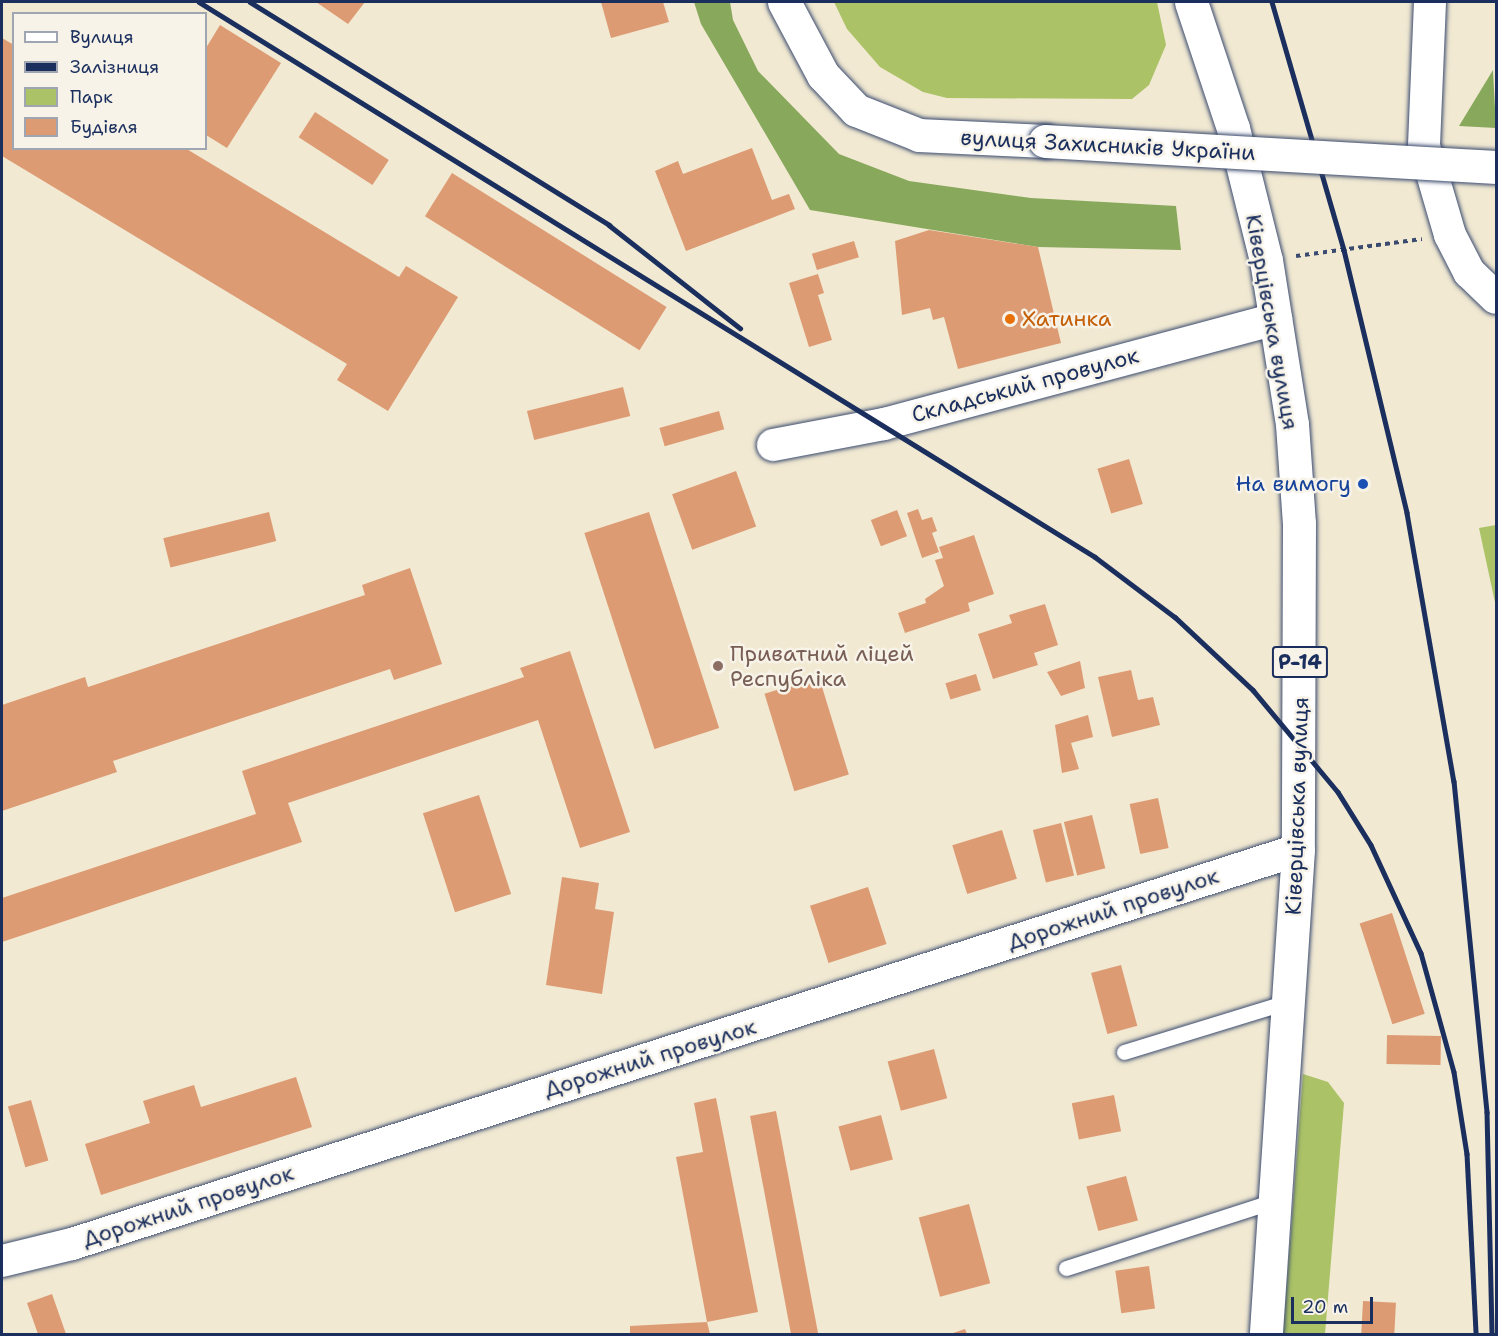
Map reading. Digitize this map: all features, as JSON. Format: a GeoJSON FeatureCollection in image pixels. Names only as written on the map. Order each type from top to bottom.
{"type":"FeatureCollection","features":[{"type":"Feature","properties":{"kind":"main road","name":"вулиця Захисників України"},"geometry":{"type":"LineString","coordinates":[[784,2],[823,75],[856,110],[919,135],[1497,167]]}},
{"type":"Feature","properties":{"kind":"main road","name":"Ківерцівська вулиця"},"geometry":{"type":"LineString","coordinates":[[1191,2],[1233,128],[1266,260],[1276,319],[1299,523],[1298,850],[1287,1002],[1279,1199],[1266,1335]]}},
{"type":"Feature","properties":{"kind":"street"},"geometry":{"type":"LineString","coordinates":[[1430,2],[1424,146],[1450,235],[1469,272],[1497,298]]}},
{"type":"Feature","properties":{"kind":"street","name":"Складський провулок"},"geometry":{"type":"LineString","coordinates":[[773,445],[884,424],[1276,319]]}},
{"type":"Feature","properties":{"kind":"street","name":"Дорожний провулок"},"geometry":{"type":"LineString","coordinates":[[2,1261],[83,1240],[1298,850]]}},
{"type":"Feature","properties":{"kind":"lane"},"geometry":{"type":"LineString","coordinates":[[1124,1052],[1287,1002]]}},
{"type":"Feature","properties":{"kind":"lane"},"geometry":{"type":"LineString","coordinates":[[1066,1268],[1279,1199]]}},
{"type":"Feature","properties":{"kind":"path"},"geometry":{"type":"LineString","coordinates":[[1266,260],[1450,235]]}},
{"type":"Feature","properties":{"kind":"green space"},"geometry":{"type":"Polygon","coordinates":[[[694,2],[730,2],[733,20],[758,71],[839,154],[909,181],[1031,198],[1176,206],[1181,250],[1038,247],[810,210],[701,24],[694,2]]]}},
{"type":"Feature","properties":{"kind":"green space"},"geometry":{"type":"Polygon","coordinates":[[[834,2],[1157,2],[1166,45],[1149,85],[1132,99],[947,98],[923,92],[880,67],[847,29],[834,2]]]}},
{"type":"Feature","properties":{"kind":"green space"},"geometry":{"type":"Polygon","coordinates":[[[1493,70],[1496,128],[1459,126],[1493,70]]]}},
{"type":"Feature","properties":{"kind":"green space"},"geometry":{"type":"Polygon","coordinates":[[[1496,525],[1496,607],[1479,528],[1496,525]]]}},
{"type":"Feature","properties":{"kind":"green space"},"geometry":{"type":"Polygon","coordinates":[[[1303,1074],[1328,1082],[1344,1103],[1325,1334],[1283,1334],[1303,1074]]]}},
{"type":"Feature","properties":{"kind":"building"},"geometry":{"type":"Polygon","coordinates":[[[316,2],[365,2],[348,24],[316,2]]]}},
{"type":"Feature","properties":{"kind":"building"},"geometry":{"type":"Polygon","coordinates":[[[601,2],[663,2],[669,22],[611,38],[601,2]]]}},
{"type":"Feature","properties":{"kind":"building"},"geometry":{"type":"Polygon","coordinates":[[[220,25],[281,63],[227,148],[207,136],[207,46],[220,25]]]}},
{"type":"Feature","properties":{"kind":"building"},"geometry":{"type":"Polygon","coordinates":[[[2,38],[12,44],[12,150],[188,150],[399,277],[406,266],[458,297],[388,411],[337,380],[347,364],[2,156],[2,38]]]}},
{"type":"Feature","properties":{"kind":"building"},"geometry":{"type":"Polygon","coordinates":[[[315,112],[389,160],[372,185],[299,137],[315,112]]]}},
{"type":"Feature","properties":{"kind":"building"},"geometry":{"type":"Polygon","coordinates":[[[752,148],[772,200],[789,194],[795,209],[686,251],[655,171],[678,161],[683,174],[752,148]]]}},
{"type":"Feature","properties":{"kind":"building"},"geometry":{"type":"Polygon","coordinates":[[[452,173],[667,307],[640,350],[425,216],[452,173]]]}},
{"type":"Feature","properties":{"kind":"building"},"geometry":{"type":"Polygon","coordinates":[[[929,230],[1038,247],[1061,343],[958,369],[944,317],[933,320],[930,308],[902,315],[895,241],[929,230]]]}},
{"type":"Feature","properties":{"kind":"building"},"geometry":{"type":"Polygon","coordinates":[[[854,241],[859,257],[817,270],[812,254],[854,241]]]}},
{"type":"Feature","properties":{"kind":"building"},"geometry":{"type":"Polygon","coordinates":[[[818,274],[824,293],[818,295],[832,340],[809,347],[789,283],[818,274]]]}},
{"type":"Feature","properties":{"kind":"building"},"geometry":{"type":"Polygon","coordinates":[[[623,387],[630,416],[534,440],[527,411],[623,387]]]}},
{"type":"Feature","properties":{"kind":"building"},"geometry":{"type":"Polygon","coordinates":[[[719,411],[724,429],[665,446],[659,428],[719,411]]]}},
{"type":"Feature","properties":{"kind":"building"},"geometry":{"type":"Polygon","coordinates":[[[1129,459],[1143,504],[1111,514],[1097,469],[1129,459]]]}},
{"type":"Feature","properties":{"kind":"building"},"geometry":{"type":"Polygon","coordinates":[[[736,471],[756,526],[692,550],[672,494],[736,471]]]}},
{"type":"Feature","properties":{"kind":"building"},"geometry":{"type":"Polygon","coordinates":[[[918,509],[922,520],[932,517],[937,531],[932,533],[939,552],[922,558],[907,513],[918,509]]]}},
{"type":"Feature","properties":{"kind":"building"},"geometry":{"type":"Polygon","coordinates":[[[897,510],[907,536],[881,546],[871,520],[897,510]]]}},
{"type":"Feature","properties":{"kind":"building"},"geometry":{"type":"Polygon","coordinates":[[[269,512],[276,541],[170,567],[163,538],[269,512]]]}},
{"type":"Feature","properties":{"kind":"building"},"geometry":{"type":"Polygon","coordinates":[[[649,512],[719,728],[654,749],[584,533],[649,512]]]}},
{"type":"Feature","properties":{"kind":"building"},"geometry":{"type":"Polygon","coordinates":[[[974,535],[994,594],[968,603],[970,611],[905,633],[898,613],[926,603],[925,599],[944,586],[935,560],[943,558],[939,547],[974,535]]]}},
{"type":"Feature","properties":{"kind":"building"},"geometry":{"type":"Polygon","coordinates":[[[410,568],[442,664],[394,680],[390,669],[113,761],[117,772],[2,811],[2,705],[85,677],[88,687],[365,595],[362,585],[410,568]]]}},
{"type":"Feature","properties":{"kind":"building"},"geometry":{"type":"Polygon","coordinates":[[[1045,604],[1058,645],[1034,653],[1038,665],[993,679],[978,634],[1012,623],[1009,615],[1045,604]]]}},
{"type":"Feature","properties":{"kind":"building"},"geometry":{"type":"Polygon","coordinates":[[[570,651],[630,832],[580,848],[538,720],[288,803],[302,842],[2,942],[2,898],[256,814],[242,771],[524,677],[520,668],[570,651]]]}},
{"type":"Feature","properties":{"kind":"building"},"geometry":{"type":"Polygon","coordinates":[[[1080,661],[1085,688],[1061,696],[1047,672],[1080,661]]]}},
{"type":"Feature","properties":{"kind":"building"},"geometry":{"type":"Polygon","coordinates":[[[1131,670],[1138,700],[1153,697],[1160,725],[1112,737],[1098,677],[1131,670]]]}},
{"type":"Feature","properties":{"kind":"building"},"geometry":{"type":"Polygon","coordinates":[[[976,674],[981,690],[950,700],[945,683],[976,674]]]}},
{"type":"Feature","properties":{"kind":"building"},"geometry":{"type":"Polygon","coordinates":[[[819,677],[849,775],[794,791],[764,694],[819,677]]]}},
{"type":"Feature","properties":{"kind":"building"},"geometry":{"type":"Polygon","coordinates":[[[1088,715],[1093,737],[1071,743],[1079,769],[1062,773],[1055,725],[1088,715]]]}},
{"type":"Feature","properties":{"kind":"building"},"geometry":{"type":"Polygon","coordinates":[[[479,795],[511,894],[455,912],[423,813],[479,795]]]}},
{"type":"Feature","properties":{"kind":"building"},"geometry":{"type":"Polygon","coordinates":[[[1158,798],[1169,848],[1140,854],[1130,804],[1158,798]]]}},
{"type":"Feature","properties":{"kind":"building"},"geometry":{"type":"Polygon","coordinates":[[[1092,815],[1105,868],[1077,875],[1064,822],[1092,815]]]}},
{"type":"Feature","properties":{"kind":"building"},"geometry":{"type":"Polygon","coordinates":[[[1061,823],[1074,875],[1046,882],[1033,830],[1061,823]]]}},
{"type":"Feature","properties":{"kind":"building"},"geometry":{"type":"Polygon","coordinates":[[[1002,830],[1017,879],[967,894],[952,845],[1002,830]]]}},
{"type":"Feature","properties":{"kind":"building"},"geometry":{"type":"Polygon","coordinates":[[[562,877],[599,883],[595,909],[614,912],[602,994],[546,985],[562,877]]]}},
{"type":"Feature","properties":{"kind":"building"},"geometry":{"type":"Polygon","coordinates":[[[868,887],[887,944],[829,963],[810,906],[868,887]]]}},
{"type":"Feature","properties":{"kind":"building"},"geometry":{"type":"Polygon","coordinates":[[[1392,913],[1425,1014],[1392,1024],[1360,924],[1392,913]]]}},
{"type":"Feature","properties":{"kind":"building"},"geometry":{"type":"Polygon","coordinates":[[[1121,965],[1137,1026],[1107,1034],[1091,973],[1121,965]]]}},
{"type":"Feature","properties":{"kind":"building"},"geometry":{"type":"Polygon","coordinates":[[[1387,1035],[1441,1036],[1440,1065],[1386,1064],[1387,1035]]]}},
{"type":"Feature","properties":{"kind":"building"},"geometry":{"type":"Polygon","coordinates":[[[934,1049],[947,1098],[901,1111],[888,1061],[934,1049]]]}},
{"type":"Feature","properties":{"kind":"building"},"geometry":{"type":"Polygon","coordinates":[[[296,1077],[312,1127],[101,1195],[85,1144],[150,1123],[143,1101],[194,1085],[201,1107],[296,1077]]]}},
{"type":"Feature","properties":{"kind":"building"},"geometry":{"type":"Polygon","coordinates":[[[1114,1095],[1121,1131],[1079,1140],[1072,1103],[1114,1095]]]}},
{"type":"Feature","properties":{"kind":"building"},"geometry":{"type":"Polygon","coordinates":[[[716,1098],[758,1312],[707,1322],[676,1157],[703,1152],[694,1103],[716,1098]]]}},
{"type":"Feature","properties":{"kind":"building"},"geometry":{"type":"Polygon","coordinates":[[[31,1100],[48,1161],[25,1167],[8,1107],[31,1100]]]}},
{"type":"Feature","properties":{"kind":"building"},"geometry":{"type":"Polygon","coordinates":[[[776,1111],[818,1334],[791,1334],[750,1116],[776,1111]]]}},
{"type":"Feature","properties":{"kind":"building"},"geometry":{"type":"Polygon","coordinates":[[[881,1115],[893,1159],[850,1171],[838,1126],[881,1115]]]}},
{"type":"Feature","properties":{"kind":"building"},"geometry":{"type":"Polygon","coordinates":[[[1126,1176],[1138,1220],[1098,1231],[1086,1187],[1126,1176]]]}},
{"type":"Feature","properties":{"kind":"building"},"geometry":{"type":"Polygon","coordinates":[[[969,1204],[990,1283],[940,1297],[919,1217],[969,1204]]]}},
{"type":"Feature","properties":{"kind":"building"},"geometry":{"type":"Polygon","coordinates":[[[1149,1266],[1155,1309],[1121,1313],[1115,1271],[1149,1266]]]}},
{"type":"Feature","properties":{"kind":"building"},"geometry":{"type":"Polygon","coordinates":[[[52,1294],[66,1334],[38,1334],[27,1303],[52,1294]]]}},
{"type":"Feature","properties":{"kind":"building"},"geometry":{"type":"Polygon","coordinates":[[[1363,1301],[1396,1303],[1394,1334],[1361,1334],[1363,1301]]]}},
{"type":"Feature","properties":{"kind":"building"},"geometry":{"type":"Polygon","coordinates":[[[707,1322],[710,1334],[630,1334],[630,1326],[707,1322]]]}},
{"type":"Feature","properties":{"kind":"building"},"geometry":{"type":"Polygon","coordinates":[[[965,1329],[967,1334],[950,1334],[965,1329]]]}},
{"type":"Feature","properties":{"kind":"railway"},"geometry":{"type":"LineString","coordinates":[[199,2],[1095,557],[1175,617],[1253,690],[1338,792],[1371,845],[1421,953],[1454,1072],[1467,1154],[1476,1334]]}},
{"type":"Feature","properties":{"kind":"railway"},"geometry":{"type":"LineString","coordinates":[[250,2],[609,225],[740,328]]}},
{"type":"Feature","properties":{"kind":"railway"},"geometry":{"type":"LineString","coordinates":[[1272,2],[1344,250],[1407,513],[1454,781],[1487,1112],[1492,1334]]}},
{"type":"Feature","properties":{"kind":"place","name":"Хатинка"},"geometry":{"type":"Point","coordinates":[1010,319]}},
{"type":"Feature","properties":{"kind":"place","name":"На вимогу"},"geometry":{"type":"Point","coordinates":[1363,484]}},
{"type":"Feature","properties":{"kind":"place","name":"Приватний ліцей Республіка"},"geometry":{"type":"Point","coordinates":[718,666]}}]}
